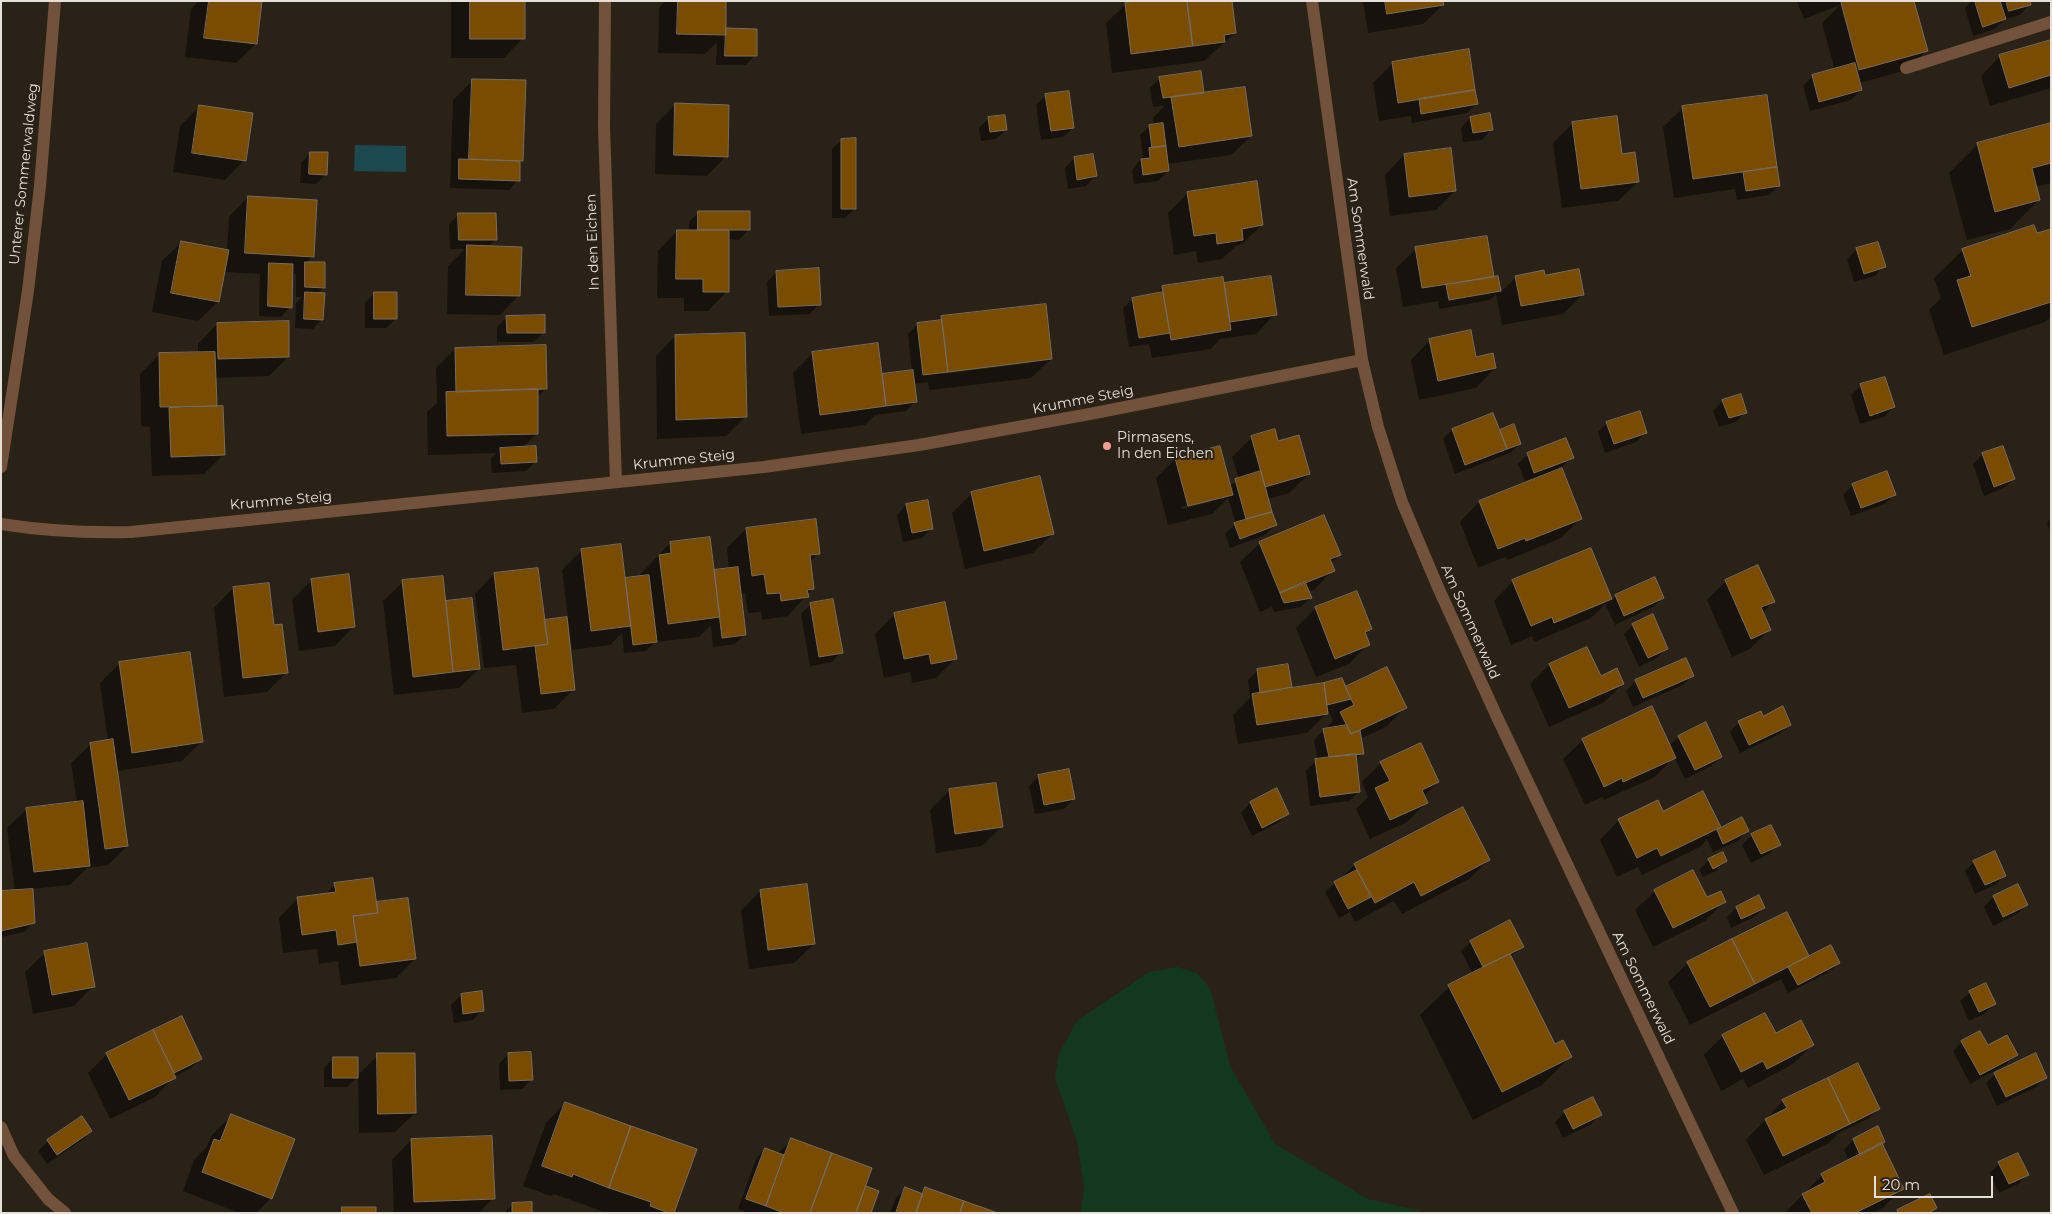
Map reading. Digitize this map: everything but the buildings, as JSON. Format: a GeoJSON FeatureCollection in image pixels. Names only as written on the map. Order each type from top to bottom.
{"type":"FeatureCollection","features":[{"type":"Feature","properties":{"kind":"street","name":"Unterer Sommerwaldweg"},"geometry":{"type":"LineString","coordinates":[[1,467],[40,186],[56,1]]}},
{"type":"Feature","properties":{"kind":"street","name":"In den Eichen"},"geometry":{"type":"LineString","coordinates":[[604,1],[604,128],[616,482]]}},
{"type":"Feature","properties":{"kind":"street","name":"Am Sommerwald"},"geometry":{"type":"LineString","coordinates":[[1312,1],[1362,360],[1378,427],[1402,502],[1437,585],[1501,726],[1734,1213]]}},
{"type":"Feature","properties":{"kind":"street"},"geometry":{"type":"LineString","coordinates":[[1906,68],[2051,22]]}},
{"type":"Feature","properties":{"kind":"street","name":"Krumme Steig"},"geometry":{"type":"LineString","coordinates":[[1,524],[75,532],[131,532],[764,467],[919,445],[1095,413],[1362,360]]}},
{"type":"Feature","properties":{"kind":"street"},"geometry":{"type":"LineString","coordinates":[[1,1127],[14,1156],[48,1199],[65,1213]]}},
{"type":"Feature","properties":{"kind":"green space"},"geometry":{"type":"Polygon","coordinates":[[[1177,967],[1197,973],[1210,988],[1230,1066],[1275,1144],[1368,1199],[1421,1211],[1422,1213],[1081,1213],[1084,1188],[1077,1141],[1055,1078],[1059,1054],[1077,1021],[1149,972],[1177,967]]]}},
{"type":"Feature","properties":{"kind":"water"},"geometry":{"type":"Polygon","coordinates":[[[355,145],[406,146],[406,172],[354,171],[355,145]]]}},
{"type":"Feature","properties":{"kind":"place","name":"Pirmasens, In den Eichen"},"geometry":{"type":"Point","coordinates":[1107,446]}}]}
